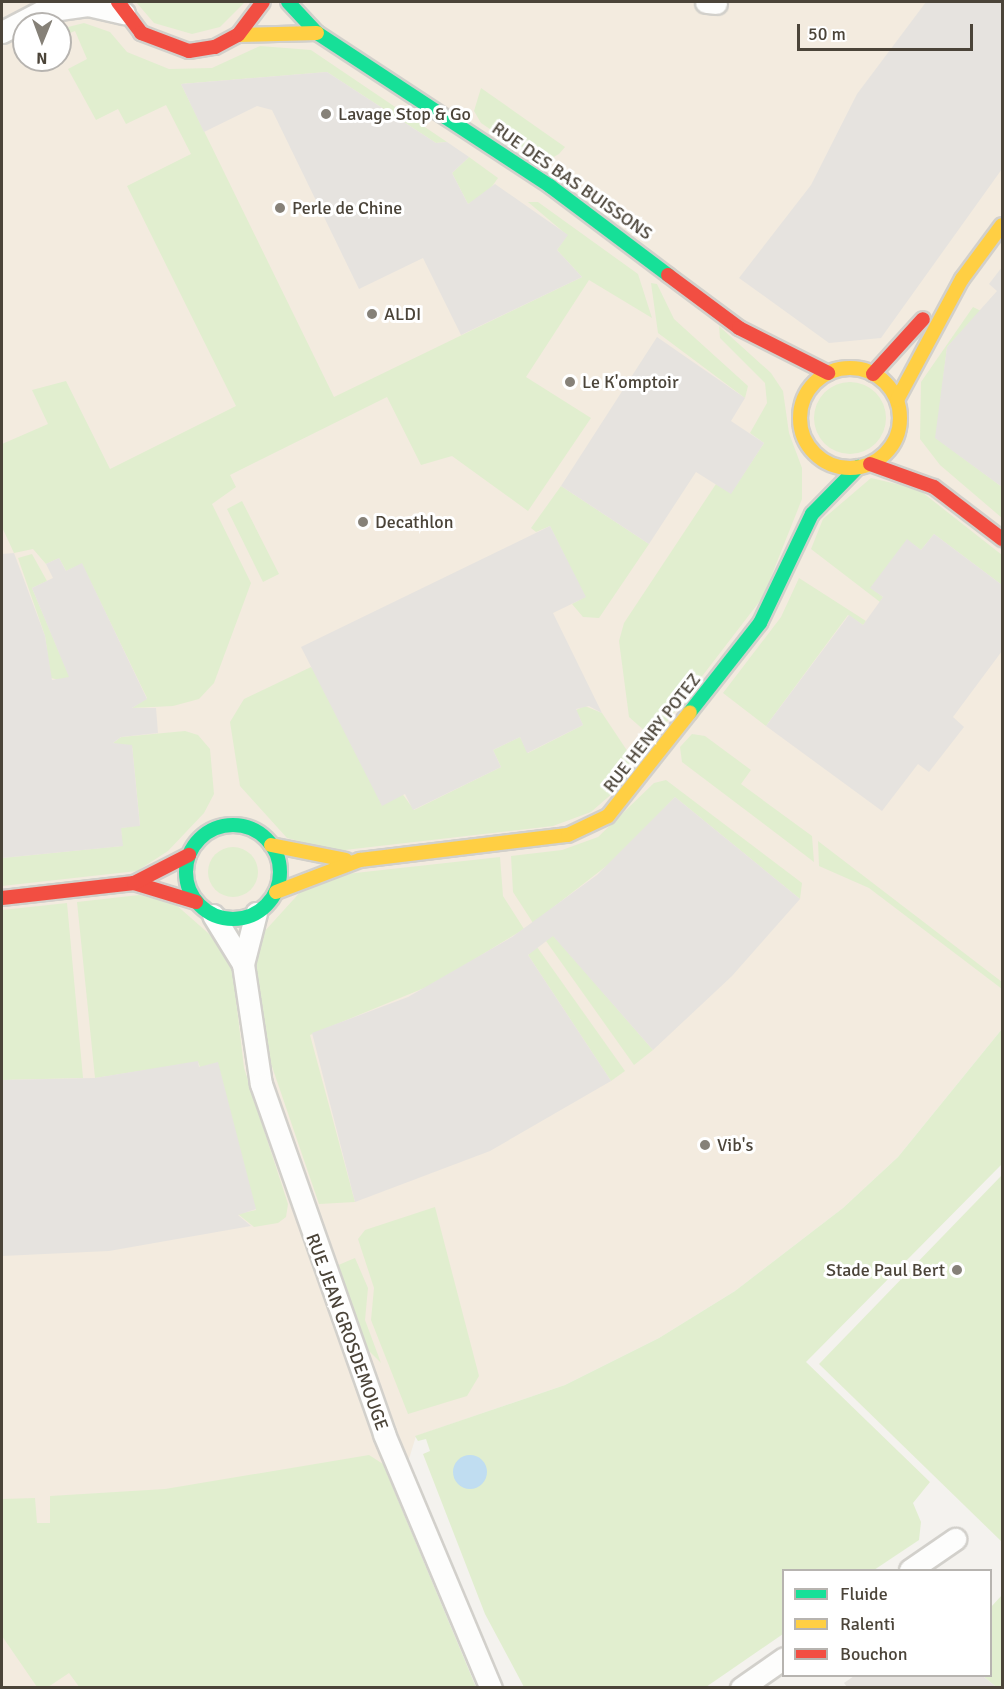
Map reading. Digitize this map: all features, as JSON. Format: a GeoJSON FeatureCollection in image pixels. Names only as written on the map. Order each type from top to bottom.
{"type":"FeatureCollection","features":[{"type":"Feature","properties":{"kind":"street"},"geometry":{"type":"LineString","coordinates":[[238,35],[263,2]]}},
{"type":"Feature","properties":{"kind":"street","name":"RUE DES BAS BUISSONS"},"geometry":{"type":"LineString","coordinates":[[288,2],[317,33],[550,186],[740,328],[788,357],[828,373]]}},
{"type":"Feature","properties":{"kind":"street"},"geometry":{"type":"LineString","coordinates":[[2,32],[52,6],[88,5],[121,7],[141,33],[176,49],[209,48],[238,35],[317,33]]}},
{"type":"Feature","properties":{"kind":"street"},"geometry":{"type":"LineString","coordinates":[[873,374],[962,279],[1002,225]]}},
{"type":"Feature","properties":{"kind":"street"},"geometry":{"type":"LineString","coordinates":[[908,447],[899,425],[897,400],[962,279]]}},
{"type":"Feature","properties":{"kind":"street","name":"RUE DES BAS BUISSONS"},"geometry":{"type":"LineString","coordinates":[[740,328],[770,360]]}},
{"type":"Feature","properties":{"kind":"street"},"geometry":{"type":"LineString","coordinates":[[897,400],[873,374],[851,368],[828,373],[803,401],[801,428],[814,452],[834,465],[864,465],[919,480],[949,497],[1002,539]]}},
{"type":"Feature","properties":{"kind":"street"},"geometry":{"type":"LineString","coordinates":[[789,384],[803,401]]}},
{"type":"Feature","properties":{"kind":"street"},"geometry":{"type":"LineString","coordinates":[[864,465],[890,448],[899,425]]}},
{"type":"Feature","properties":{"kind":"street"},"geometry":{"type":"LineString","coordinates":[[812,475],[814,452]]}},
{"type":"Feature","properties":{"kind":"street"},"geometry":{"type":"LineString","coordinates":[[918,461],[949,497]]}},
{"type":"Feature","properties":{"kind":"street","name":"RUE HENRY POTEZ"},"geometry":{"type":"LineString","coordinates":[[360,860],[568,835],[608,816],[760,623],[812,514],[864,465]]}},
{"type":"Feature","properties":{"kind":"street","name":"RUE HENRY POTEZ"},"geometry":{"type":"LineString","coordinates":[[812,491],[812,514]]}},
{"type":"Feature","properties":{"kind":"street"},"geometry":{"type":"LineString","coordinates":[[196,902],[185,875],[189,855],[201,838],[226,826],[250,829],[271,845],[326,859],[360,860]]}},
{"type":"Feature","properties":{"kind":"street"},"geometry":{"type":"LineString","coordinates":[[271,845],[280,868],[276,892]]}},
{"type":"Feature","properties":{"kind":"street"},"geometry":{"type":"LineString","coordinates":[[2,898],[134,883],[189,855]]}},
{"type":"Feature","properties":{"kind":"street"},"geometry":{"type":"LineString","coordinates":[[243,963],[256,913],[276,892],[360,860]]}},
{"type":"Feature","properties":{"kind":"street"},"geometry":{"type":"LineString","coordinates":[[134,883],[196,902],[213,915],[243,963]]}},
{"type":"Feature","properties":{"kind":"street"},"geometry":{"type":"LineString","coordinates":[[213,915],[231,920],[256,913]]}},
{"type":"Feature","properties":{"kind":"street","name":"RUE JEAN GROSDEMOUGE"},"geometry":{"type":"LineString","coordinates":[[243,963],[260,1078],[308,1227],[384,1434],[491,1688]]}},
{"type":"Feature","properties":{"kind":"street"},"geometry":{"type":"LineString","coordinates":[[911,1569],[955,1539]]}},
{"type":"Feature","properties":{"kind":"street"},"geometry":{"type":"LineString","coordinates":[[741,1688],[782,1659]]}},
{"type":"Feature","properties":{"kind":"shaded area"},"geometry":{"type":"Polygon","coordinates":[[[2,2],[1002,2],[1002,1029],[898,1157],[843,1208],[735,1291],[659,1338],[565,1385],[416,1436],[379,1557],[175,1687],[2,1688],[2,2]]]}},
{"type":"Feature","properties":{"kind":"shaded area"},"geometry":{"type":"Polygon","coordinates":[[[926,2],[1002,2],[1002,169],[881,338],[829,343],[739,278],[811,185],[857,94],[926,2]]]}},
{"type":"Feature","properties":{"kind":"shaded area"},"geometry":{"type":"Polygon","coordinates":[[[327,72],[436,143],[447,142],[469,157],[452,173],[468,204],[495,184],[568,235],[557,250],[582,277],[461,335],[423,258],[359,289],[272,110],[257,106],[204,132],[181,84],[327,72]]]}},
{"type":"Feature","properties":{"kind":"shaded area"},"geometry":{"type":"Polygon","coordinates":[[[1002,267],[1002,487],[935,438],[947,347],[997,291],[989,284],[1002,267]]]}},
{"type":"Feature","properties":{"kind":"shaded area"},"geometry":{"type":"Polygon","coordinates":[[[657,337],[745,398],[731,421],[764,443],[731,494],[696,472],[649,544],[561,486],[657,337]]]}},
{"type":"Feature","properties":{"kind":"shaded area"},"geometry":{"type":"Polygon","coordinates":[[[550,526],[586,597],[553,613],[602,713],[589,706],[576,709],[583,725],[527,753],[520,737],[493,750],[501,767],[413,810],[405,794],[382,806],[301,647],[550,526]]]}},
{"type":"Feature","properties":{"kind":"shaded area"},"geometry":{"type":"Polygon","coordinates":[[[934,534],[1002,585],[1002,651],[953,717],[964,727],[929,772],[918,764],[882,811],[766,726],[849,615],[863,625],[883,597],[870,588],[907,539],[921,550],[934,534]]]}},
{"type":"Feature","properties":{"kind":"shaded area"},"geometry":{"type":"Polygon","coordinates":[[[14,553],[45,636],[52,680],[69,677],[32,588],[53,578],[46,564],[59,558],[66,571],[82,563],[147,699],[132,708],[156,708],[158,733],[121,737],[113,743],[132,745],[140,826],[121,828],[123,846],[2,858],[2,554],[14,553]]]}},
{"type":"Feature","properties":{"kind":"shaded area"},"geometry":{"type":"Polygon","coordinates":[[[675,797],[800,899],[732,976],[653,1050],[553,936],[528,955],[611,1081],[490,1151],[355,1202],[312,1033],[408,997],[512,937],[597,875],[675,797]]]}},
{"type":"Feature","properties":{"kind":"shaded area"},"geometry":{"type":"Polygon","coordinates":[[[198,1061],[199,1067],[218,1062],[256,1209],[238,1215],[251,1226],[109,1251],[2,1256],[2,1080],[95,1078],[198,1061]]]}},
{"type":"Feature","properties":{"kind":"shaded area"},"geometry":{"type":"Polygon","coordinates":[[[853,1677],[984,1677],[996,1687],[847,1687],[844,1683],[853,1677]]]}},
{"type":"Feature","properties":{"kind":"green space"},"geometry":{"type":"Polygon","coordinates":[[[136,2],[245,2],[220,27],[192,34],[154,23],[136,2]]]}},
{"type":"Feature","properties":{"kind":"green space"},"geometry":{"type":"Polygon","coordinates":[[[84,23],[110,32],[127,52],[169,69],[212,68],[260,46],[311,50],[447,142],[436,143],[327,72],[181,84],[334,397],[582,277],[557,250],[567,235],[528,202],[538,202],[638,274],[652,318],[589,280],[526,377],[591,418],[528,511],[452,456],[421,465],[387,397],[230,475],[236,487],[212,504],[251,583],[214,683],[199,699],[173,706],[132,708],[147,698],[82,564],[66,571],[59,558],[46,564],[33,549],[14,553],[2,527],[2,444],[48,424],[32,390],[66,381],[110,469],[236,406],[127,186],[191,154],[166,105],[126,124],[118,109],[96,120],[70,72],[72,72],[72,67],[87,59],[75,31],[72,32],[72,26],[84,23]]]}},
{"type":"Feature","properties":{"kind":"green space"},"geometry":{"type":"Polygon","coordinates":[[[481,88],[565,147],[550,159],[530,156],[481,123],[474,111],[481,88]]]}},
{"type":"Feature","properties":{"kind":"green space"},"geometry":{"type":"Polygon","coordinates":[[[469,157],[498,178],[488,192],[468,204],[452,173],[469,157]]]}},
{"type":"Feature","properties":{"kind":"green space"},"geometry":{"type":"Polygon","coordinates":[[[651,283],[657,284],[674,319],[748,386],[745,398],[658,333],[651,283]]]}},
{"type":"Feature","properties":{"kind":"green space"},"geometry":{"type":"Polygon","coordinates":[[[973,307],[981,311],[947,347],[936,438],[1002,487],[1002,518],[940,465],[920,439],[921,382],[973,307]]]}},
{"type":"Feature","properties":{"kind":"green space"},"geometry":{"type":"Polygon","coordinates":[[[719,326],[771,373],[783,391],[789,433],[802,468],[802,499],[763,597],[660,731],[646,732],[629,717],[619,641],[624,623],[716,484],[731,493],[764,443],[750,433],[767,403],[765,383],[720,338],[719,326]]]}},
{"type":"Feature","properties":{"kind":"green space"},"geometry":{"type":"Polygon","coordinates":[[[850,382],[870,388],[880,398],[886,418],[880,438],[870,448],[850,454],[830,448],[820,438],[814,418],[820,398],[830,388],[850,382]]]}},
{"type":"Feature","properties":{"kind":"green space"},"geometry":{"type":"Polygon","coordinates":[[[871,478],[918,489],[1002,555],[1002,585],[934,534],[921,550],[907,540],[871,588],[883,597],[880,602],[811,549],[823,519],[871,478]]]}},
{"type":"Feature","properties":{"kind":"green space"},"geometry":{"type":"Polygon","coordinates":[[[561,486],[649,544],[599,618],[583,617],[572,604],[585,597],[550,526],[536,532],[531,528],[561,486]]]}},
{"type":"Feature","properties":{"kind":"green space"},"geometry":{"type":"Polygon","coordinates":[[[242,501],[279,574],[263,582],[227,509],[242,501]]]}},
{"type":"Feature","properties":{"kind":"green space"},"geometry":{"type":"Polygon","coordinates":[[[32,554],[47,581],[32,588],[70,678],[63,681],[51,678],[45,636],[18,558],[32,554]]]}},
{"type":"Feature","properties":{"kind":"green space"},"geometry":{"type":"Polygon","coordinates":[[[799,578],[866,621],[863,625],[848,615],[766,726],[723,693],[781,617],[799,578]]]}},
{"type":"Feature","properties":{"kind":"green space"},"geometry":{"type":"Polygon","coordinates":[[[311,667],[414,810],[501,767],[493,750],[520,737],[528,753],[583,725],[576,710],[585,706],[602,713],[628,752],[631,768],[622,785],[591,812],[553,826],[336,851],[287,838],[240,786],[230,722],[244,699],[311,667]]]}},
{"type":"Feature","properties":{"kind":"green space"},"geometry":{"type":"Polygon","coordinates":[[[185,731],[198,735],[210,749],[214,794],[204,813],[168,851],[137,871],[2,886],[2,858],[122,846],[121,828],[140,825],[132,746],[113,747],[113,743],[121,737],[185,731]]]}},
{"type":"Feature","properties":{"kind":"green space"},"geometry":{"type":"Polygon","coordinates":[[[692,734],[705,736],[751,770],[741,784],[812,836],[814,862],[682,762],[680,747],[692,734]]]}},
{"type":"Feature","properties":{"kind":"green space"},"geometry":{"type":"Polygon","coordinates":[[[666,780],[802,883],[800,899],[675,797],[618,857],[533,923],[513,892],[511,856],[562,850],[598,837],[654,783],[666,780]]]}},
{"type":"Feature","properties":{"kind":"green space"},"geometry":{"type":"Polygon","coordinates":[[[818,841],[1002,982],[1002,989],[869,888],[819,866],[818,841]]]}},
{"type":"Feature","properties":{"kind":"green space"},"geometry":{"type":"Polygon","coordinates":[[[228,847],[238,847],[251,854],[258,867],[258,877],[251,890],[238,897],[228,897],[219,893],[212,886],[208,877],[208,867],[212,858],[219,851],[228,847]]]}},
{"type":"Feature","properties":{"kind":"green space"},"geometry":{"type":"Polygon","coordinates":[[[500,857],[503,896],[524,929],[434,984],[310,1035],[355,1202],[319,1204],[266,1049],[256,965],[263,933],[303,889],[328,876],[500,857]]]}},
{"type":"Feature","properties":{"kind":"green space"},"geometry":{"type":"Polygon","coordinates":[[[139,895],[174,903],[224,947],[232,965],[244,1068],[288,1204],[286,1217],[278,1223],[254,1227],[238,1214],[256,1210],[198,1062],[95,1078],[77,902],[139,895]]]}},
{"type":"Feature","properties":{"kind":"green space"},"geometry":{"type":"Polygon","coordinates":[[[67,903],[83,1078],[2,1080],[2,910],[67,903]]]}},
{"type":"Feature","properties":{"kind":"green space"},"geometry":{"type":"Polygon","coordinates":[[[553,935],[653,1050],[634,1065],[546,941],[553,935]]]}},
{"type":"Feature","properties":{"kind":"green space"},"geometry":{"type":"Polygon","coordinates":[[[537,947],[625,1071],[611,1081],[528,955],[537,947]]]}},
{"type":"Feature","properties":{"kind":"green space"},"geometry":{"type":"Polygon","coordinates":[[[1002,1029],[1002,1164],[806,1362],[930,1482],[913,1503],[921,1522],[919,1540],[876,1569],[782,1569],[782,1635],[706,1687],[524,1687],[485,1614],[423,1454],[430,1451],[426,1439],[418,1441],[415,1436],[565,1385],[659,1338],[735,1291],[843,1208],[898,1157],[1002,1029]]]}},
{"type":"Feature","properties":{"kind":"green space","name":"Stade Paul Bert"},"geometry":{"type":"Polygon","coordinates":[[[1002,1175],[1002,1542],[819,1364],[1002,1175]]]}},
{"type":"Feature","properties":{"kind":"green space"},"geometry":{"type":"Polygon","coordinates":[[[435,1207],[479,1376],[467,1396],[408,1414],[371,1320],[374,1288],[358,1239],[365,1230],[435,1207]]]}},
{"type":"Feature","properties":{"kind":"green space"},"geometry":{"type":"Polygon","coordinates":[[[355,1258],[368,1288],[365,1320],[381,1363],[362,1344],[336,1266],[355,1258]]]}},
{"type":"Feature","properties":{"kind":"green space"},"geometry":{"type":"Polygon","coordinates":[[[369,1455],[383,1464],[476,1687],[80,1688],[69,1673],[48,1687],[37,1687],[2,1636],[2,1499],[35,1498],[37,1523],[50,1523],[50,1496],[165,1489],[369,1455]]]}},
{"type":"Feature","properties":{"kind":"green space"},"geometry":{"type":"Polygon","coordinates":[[[1002,1595],[1002,1687],[996,1687],[984,1677],[992,1677],[992,1606],[1002,1595]]]}},
{"type":"Feature","properties":{"kind":"water"},"geometry":{"type":"Polygon","coordinates":[[[470,1455],[482,1460],[487,1472],[482,1484],[470,1489],[458,1484],[453,1472],[458,1460],[470,1455]]]}},
{"type":"Feature","properties":{"kind":"traffic: fast"},"geometry":{"type":"LineString","coordinates":[[288,2],[317,33],[550,186],[668,275]]}},
{"type":"Feature","properties":{"kind":"traffic: fast"},"geometry":{"type":"LineString","coordinates":[[690,712],[760,623],[812,514],[858,467]]}},
{"type":"Feature","properties":{"kind":"traffic: fast"},"geometry":{"type":"LineString","coordinates":[[233,825],[251,829],[266,839],[276,854],[280,872],[276,890],[266,905],[251,915],[233,919],[215,915],[200,905],[190,890],[186,872],[190,854],[200,839],[215,829],[233,825]]}},
{"type":"Feature","properties":{"kind":"traffic: slow"},"geometry":{"type":"LineString","coordinates":[[238,35],[317,33]]}},
{"type":"Feature","properties":{"kind":"traffic: slow"},"geometry":{"type":"LineString","coordinates":[[897,400],[962,279],[1002,225]]}},
{"type":"Feature","properties":{"kind":"traffic: slow"},"geometry":{"type":"LineString","coordinates":[[850,368],[869,372],[885,383],[896,399],[900,418],[896,437],[885,453],[869,464],[850,468],[831,464],[815,453],[804,437],[800,418],[804,399],[815,383],[831,372],[850,368]]}},
{"type":"Feature","properties":{"kind":"traffic: slow"},"geometry":{"type":"LineString","coordinates":[[276,892],[360,860],[568,835],[608,816],[690,712]]}},
{"type":"Feature","properties":{"kind":"traffic: slow"},"geometry":{"type":"LineString","coordinates":[[271,845],[346,860]]}},
{"type":"Feature","properties":{"kind":"traffic: jam"},"geometry":{"type":"LineString","coordinates":[[118,2],[141,33],[189,51],[215,47],[238,35],[263,2]]}},
{"type":"Feature","properties":{"kind":"traffic: jam"},"geometry":{"type":"LineString","coordinates":[[668,275],[739,328],[828,373]]}},
{"type":"Feature","properties":{"kind":"traffic: jam"},"geometry":{"type":"LineString","coordinates":[[873,374],[923,319]]}},
{"type":"Feature","properties":{"kind":"traffic: jam"},"geometry":{"type":"LineString","coordinates":[[870,464],[934,487],[1002,539]]}},
{"type":"Feature","properties":{"kind":"traffic: jam"},"geometry":{"type":"LineString","coordinates":[[2,898],[134,883],[189,855]]}},
{"type":"Feature","properties":{"kind":"traffic: jam"},"geometry":{"type":"LineString","coordinates":[[134,883],[196,902]]}},
{"type":"Feature","properties":{"kind":"place","name":"Lavage Stop & Go"},"geometry":{"type":"Point","coordinates":[326,114]}},
{"type":"Feature","properties":{"kind":"place","name":"Perle de Chine"},"geometry":{"type":"Point","coordinates":[280,208]}},
{"type":"Feature","properties":{"kind":"place","name":"ALDI"},"geometry":{"type":"Point","coordinates":[372,314]}},
{"type":"Feature","properties":{"kind":"place","name":"Le K'omptoir"},"geometry":{"type":"Point","coordinates":[570,382]}},
{"type":"Feature","properties":{"kind":"place","name":"Decathlon"},"geometry":{"type":"Point","coordinates":[363,522]}},
{"type":"Feature","properties":{"kind":"place","name":"Vib's"},"geometry":{"type":"Point","coordinates":[705,1145]}},
{"type":"Feature","properties":{"kind":"place","name":"Stade Paul Bert"},"geometry":{"type":"Point","coordinates":[957,1270]}}]}
